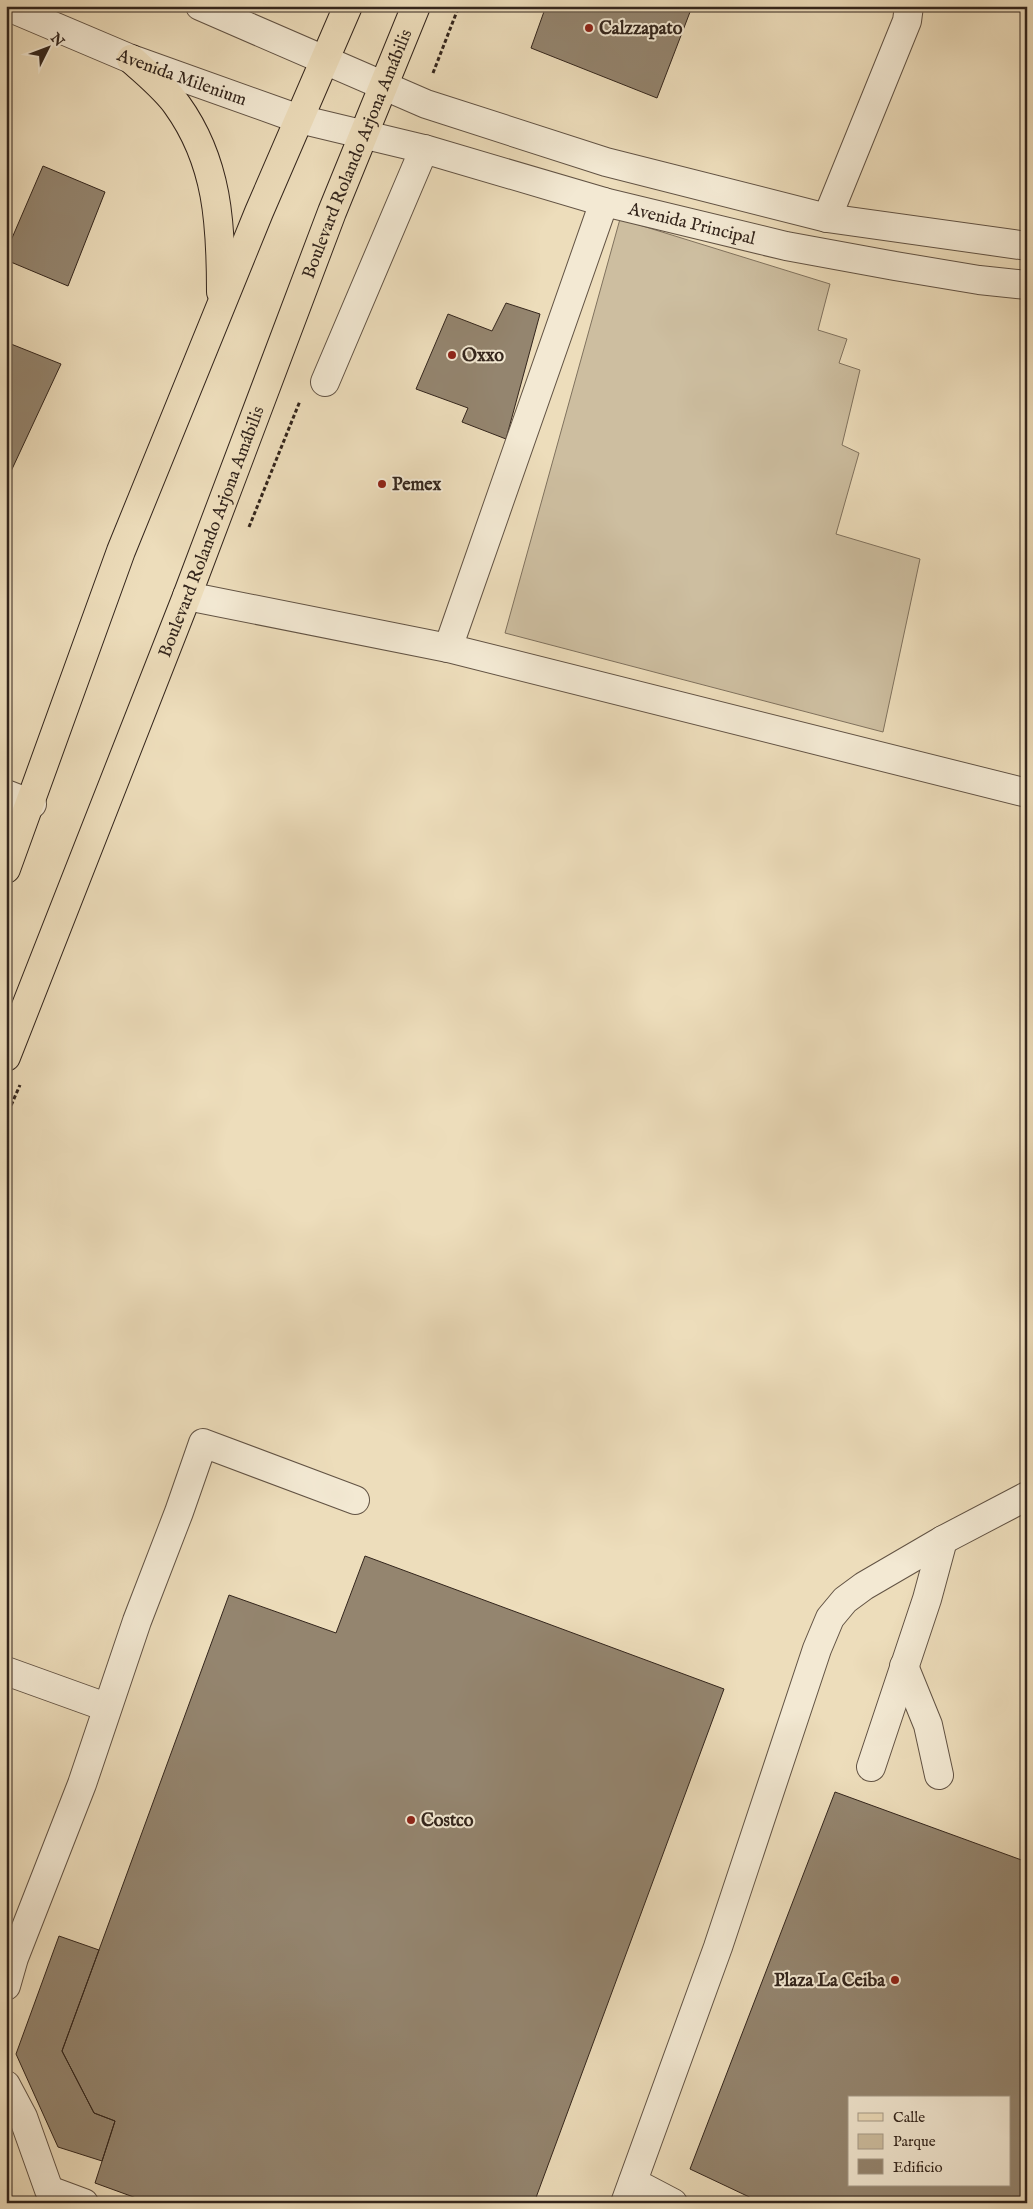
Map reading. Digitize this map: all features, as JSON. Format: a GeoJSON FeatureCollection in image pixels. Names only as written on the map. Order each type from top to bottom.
{"type":"FeatureCollection","features":[{"type":"Feature","properties":{"kind":"main road"},"geometry":{"type":"LineString","coordinates":[[6,869],[32,804],[121,551],[221,305],[348,6]]}},
{"type":"Feature","properties":{"kind":"main road","name":"Boulevard Rolando Arjona Amábilis"},"geometry":{"type":"LineString","coordinates":[[6,1057],[187,596],[328,221],[416,6]]}},
{"type":"Feature","properties":{"kind":"main road"},"geometry":{"type":"LineString","coordinates":[[131,59],[176,104],[194,131],[204,154],[214,188],[219,227],[221,305]]}},
{"type":"Feature","properties":{"kind":"street","name":"Avenida Milenium"},"geometry":{"type":"LineString","coordinates":[[6,6],[131,59],[299,119],[364,134]]}},
{"type":"Feature","properties":{"kind":"street"},"geometry":{"type":"LineString","coordinates":[[200,6],[384,87]]}},
{"type":"Feature","properties":{"kind":"street"},"geometry":{"type":"LineString","coordinates":[[827,218],[907,21],[909,6]]}},
{"type":"Feature","properties":{"kind":"street","name":"Avenida Principal"},"geometry":{"type":"LineString","coordinates":[[384,87],[426,104],[606,162],[827,218],[1027,246]]}},
{"type":"Feature","properties":{"kind":"street","name":"Avenida Principal"},"geometry":{"type":"LineString","coordinates":[[364,134],[424,149],[604,202],[786,246],[979,280],[1027,285]]}},
{"type":"Feature","properties":{"kind":"street"},"geometry":{"type":"LineString","coordinates":[[325,382],[424,149]]}},
{"type":"Feature","properties":{"kind":"street"},"geometry":{"type":"LineString","coordinates":[[448,648],[604,202]]}},
{"type":"Feature","properties":{"kind":"street"},"geometry":{"type":"LineString","coordinates":[[187,596],[448,648],[1027,793]]}},
{"type":"Feature","properties":{"kind":"street"},"geometry":{"type":"LineString","coordinates":[[6,794],[32,804]]}},
{"type":"Feature","properties":{"kind":"street"},"geometry":{"type":"LineString","coordinates":[[6,1986],[14,1958],[82,1784],[106,1708],[203,1443],[354,1500]]}},
{"type":"Feature","properties":{"kind":"street"},"geometry":{"type":"LineString","coordinates":[[673,2203],[629,2192],[718,1946],[817,1649],[830,1618],[845,1600],[864,1586],[943,1540],[1027,1496]]}},
{"type":"Feature","properties":{"kind":"street"},"geometry":{"type":"LineString","coordinates":[[871,1767],[927,1599],[943,1540]]}},
{"type":"Feature","properties":{"kind":"street"},"geometry":{"type":"LineString","coordinates":[[904,1666],[928,1725],[939,1775]]}},
{"type":"Feature","properties":{"kind":"street"},"geometry":{"type":"LineString","coordinates":[[6,1671],[106,1708]]}},
{"type":"Feature","properties":{"kind":"street"},"geometry":{"type":"LineString","coordinates":[[6,2085],[23,2117],[49,2190],[84,2203]]}},
{"type":"Feature","properties":{"kind":"green space"},"geometry":{"type":"Polygon","coordinates":[[[620,219],[830,284],[818,330],[847,339],[839,363],[860,370],[842,445],[859,453],[836,534],[920,559],[883,732],[505,633],[620,219]]]}},
{"type":"Feature","properties":{"kind":"building"},"geometry":{"type":"Polygon","coordinates":[[[546,6],[677,6],[690,12],[657,98],[531,48],[546,6]]]}},
{"type":"Feature","properties":{"kind":"building"},"geometry":{"type":"Polygon","coordinates":[[[43,166],[105,192],[68,286],[6,260],[6,252],[43,166]]]}},
{"type":"Feature","properties":{"kind":"building"},"geometry":{"type":"Polygon","coordinates":[[[506,303],[540,314],[506,439],[462,422],[468,408],[416,389],[448,314],[492,331],[506,303]]]}},
{"type":"Feature","properties":{"kind":"building"},"geometry":{"type":"Polygon","coordinates":[[[6,342],[61,364],[6,482],[6,342]]]}},
{"type":"Feature","properties":{"kind":"building","name":"Costco"},"geometry":{"type":"Polygon","coordinates":[[[365,1556],[724,1689],[534,2203],[150,2203],[95,2183],[115,2121],[94,2113],[62,2051],[229,1595],[336,1633],[365,1556]]]}},
{"type":"Feature","properties":{"kind":"building","name":"Plaza La Ceiba"},"geometry":{"type":"Polygon","coordinates":[[[835,1792],[1027,1862],[1027,2203],[762,2203],[690,2169],[835,1792]]]}},
{"type":"Feature","properties":{"kind":"building"},"geometry":{"type":"Polygon","coordinates":[[[59,1936],[99,1950],[62,2051],[94,2113],[115,2121],[102,2161],[58,2147],[16,2054],[59,1936]]]}},
{"type":"Feature","properties":{"kind":"place","name":"Calzzapato"},"geometry":{"type":"Point","coordinates":[589,28]}},
{"type":"Feature","properties":{"kind":"place","name":"Oxxo"},"geometry":{"type":"Point","coordinates":[452,355]}},
{"type":"Feature","properties":{"kind":"place","name":"Pemex"},"geometry":{"type":"Point","coordinates":[382,484]}},
{"type":"Feature","properties":{"kind":"place","name":"Costco"},"geometry":{"type":"Point","coordinates":[411,1820]}},
{"type":"Feature","properties":{"kind":"place","name":"Plaza La Ceiba"},"geometry":{"type":"Point","coordinates":[895,1980]}}]}
